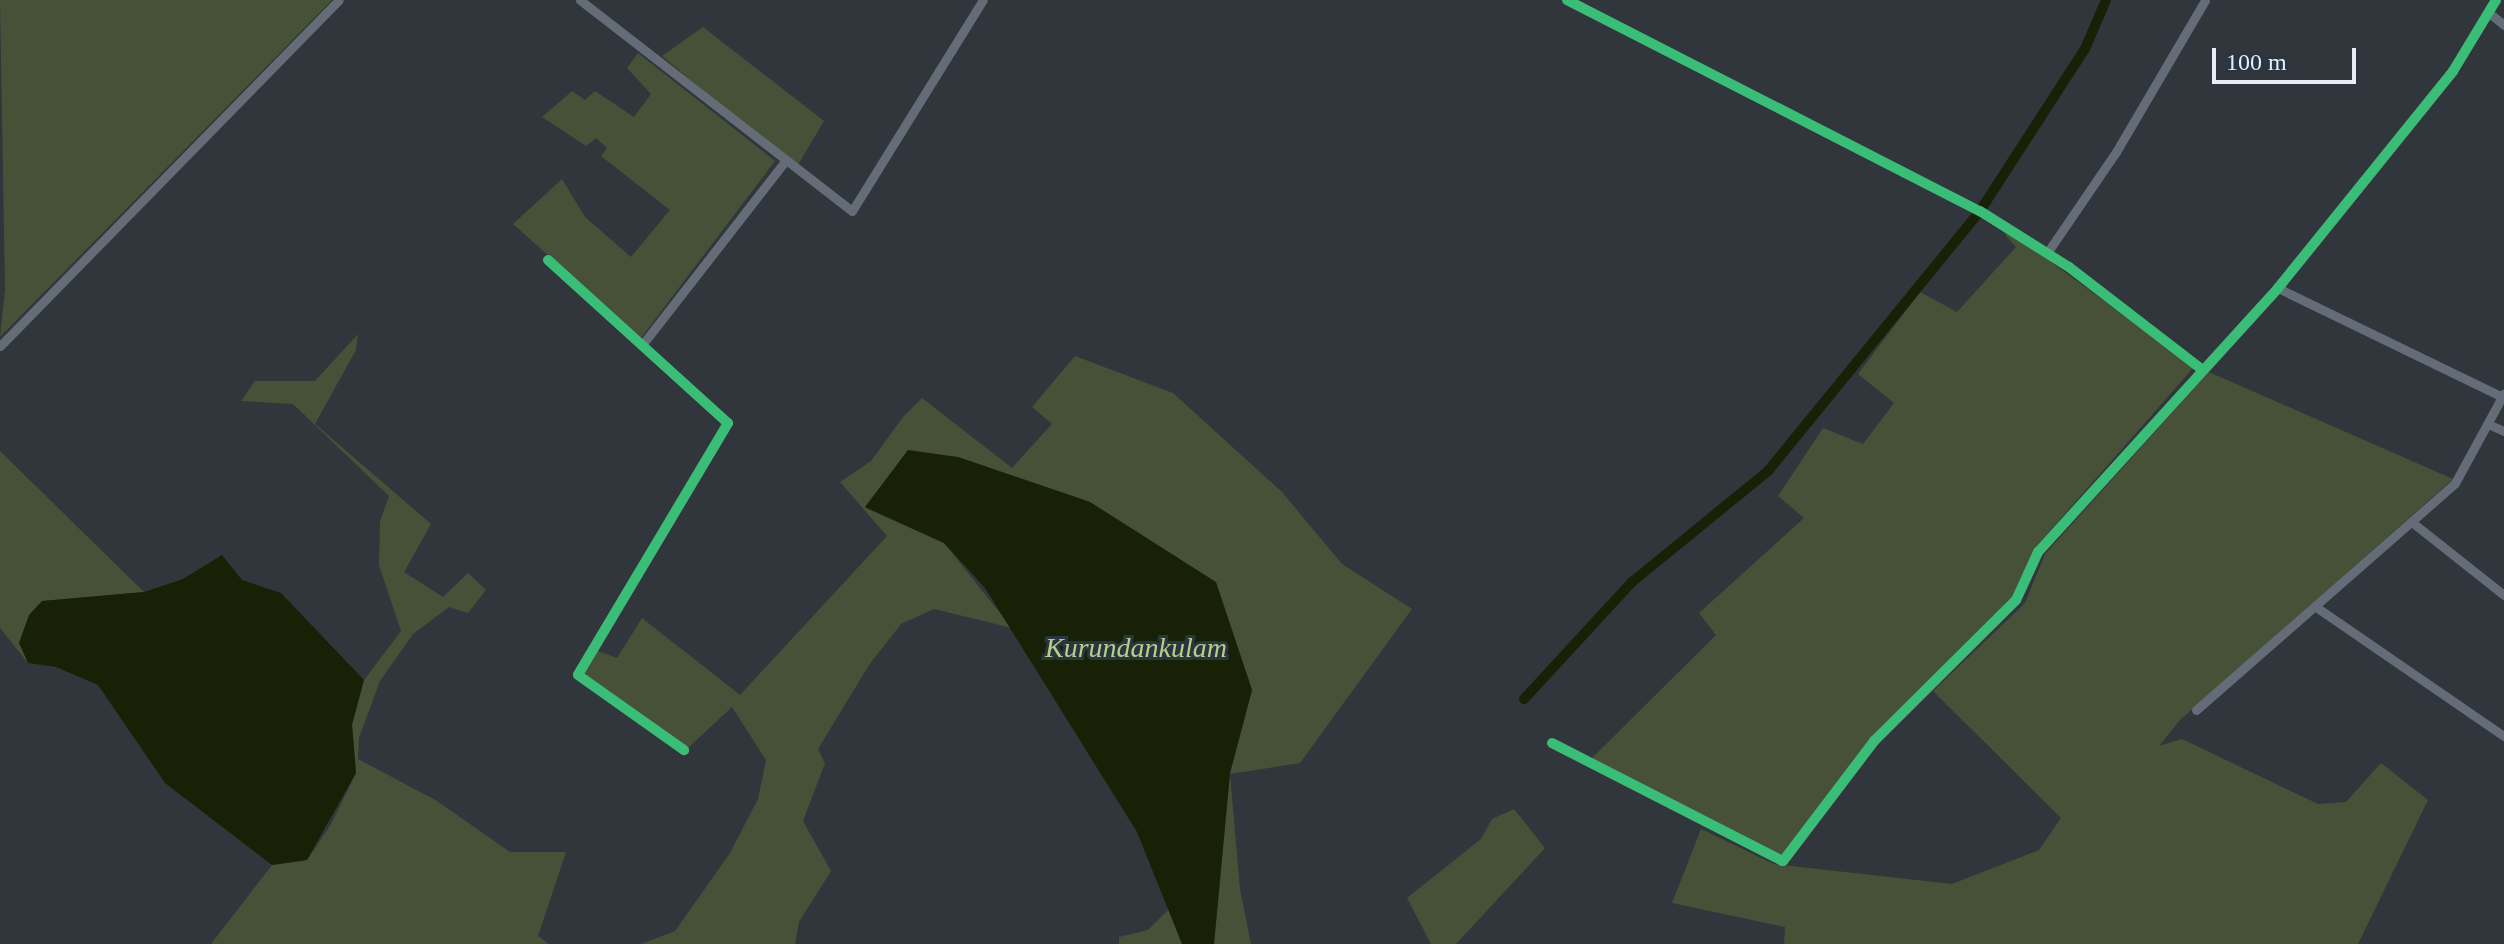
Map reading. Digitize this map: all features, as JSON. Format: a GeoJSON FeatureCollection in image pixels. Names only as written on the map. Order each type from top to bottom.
{"type":"FeatureCollection","features":[{"type":"Feature","properties":{"kind":"street"},"geometry":{"type":"LineString","coordinates":[[0,346],[339,0]]}},
{"type":"Feature","properties":{"kind":"street"},"geometry":{"type":"LineString","coordinates":[[580,0],[852,211],[983,0]]}},
{"type":"Feature","properties":{"kind":"street"},"geometry":{"type":"LineString","coordinates":[[1567,0],[1980,211],[2047,253],[2200,368]]}},
{"type":"Feature","properties":{"kind":"street"},"geometry":{"type":"LineString","coordinates":[[2047,253],[2116,152],[2205,0]]}},
{"type":"Feature","properties":{"kind":"street"},"geometry":{"type":"LineString","coordinates":[[1552,743],[1783,861],[1874,741],[2016,600],[2038,552],[2200,368],[2278,288],[2453,71],[2496,0]]}},
{"type":"Feature","properties":{"kind":"street"},"geometry":{"type":"LineString","coordinates":[[2488,12],[2504,25]]}},
{"type":"Feature","properties":{"kind":"street"},"geometry":{"type":"LineString","coordinates":[[642,345],[786,160]]}},
{"type":"Feature","properties":{"kind":"street"},"geometry":{"type":"LineString","coordinates":[[548,260],[728,423],[578,675],[684,750]]}},
{"type":"Feature","properties":{"kind":"street"},"geometry":{"type":"LineString","coordinates":[[2196,710],[2455,483],[2503,395],[2278,288]]}},
{"type":"Feature","properties":{"kind":"street"},"geometry":{"type":"LineString","coordinates":[[2488,424],[2504,431]]}},
{"type":"Feature","properties":{"kind":"street"},"geometry":{"type":"LineString","coordinates":[[2413,523],[2504,595]]}},
{"type":"Feature","properties":{"kind":"street"},"geometry":{"type":"LineString","coordinates":[[2316,607],[2504,736]]}},
{"type":"Feature","properties":{"kind":"shaded area"},"geometry":{"type":"Polygon","coordinates":[[[0,0],[332,0],[0,337],[5,290],[0,0]]]}},
{"type":"Feature","properties":{"kind":"shaded area"},"geometry":{"type":"Polygon","coordinates":[[[703,27],[824,121],[796,168],[662,56],[703,27]]]}},
{"type":"Feature","properties":{"kind":"shaded area"},"geometry":{"type":"Polygon","coordinates":[[[638,53],[775,161],[641,338],[513,224],[562,179],[585,217],[631,257],[670,210],[601,156],[607,148],[596,138],[586,146],[542,117],[572,91],[585,100],[595,91],[634,117],[651,94],[627,68],[638,53]]]}},
{"type":"Feature","properties":{"kind":"shaded area"},"geometry":{"type":"Polygon","coordinates":[[[2009,231],[2194,367],[2034,549],[2012,597],[1872,737],[1781,856],[1591,759],[1716,635],[1699,613],[1804,518],[1778,496],[1823,428],[1863,444],[1894,403],[1858,374],[1920,292],[1957,312],[2016,247],[2005,235],[2009,231]]]}},
{"type":"Feature","properties":{"kind":"shaded area"},"geometry":{"type":"Polygon","coordinates":[[[358,334],[356,350],[315,424],[431,524],[404,572],[443,597],[468,573],[486,590],[468,613],[449,607],[413,634],[380,681],[359,738],[358,759],[437,801],[510,852],[566,852],[538,936],[549,944],[211,944],[272,865],[307,860],[330,826],[356,773],[352,724],[364,680],[401,631],[379,565],[380,521],[389,496],[293,404],[241,401],[255,381],[315,381],[358,334]]]}},
{"type":"Feature","properties":{"kind":"shaded area"},"geometry":{"type":"Polygon","coordinates":[[[1075,356],[1173,393],[1282,492],[1342,564],[1412,609],[1300,763],[1230,774],[1240,889],[1251,944],[1214,944],[1230,773],[1252,690],[1216,583],[1090,502],[958,457],[866,508],[944,543],[1012,628],[934,609],[901,624],[869,665],[818,749],[825,763],[803,821],[831,871],[799,922],[795,944],[641,944],[675,931],[730,853],[758,799],[766,760],[732,707],[688,748],[583,674],[598,651],[617,658],[642,618],[740,695],[887,536],[840,482],[871,461],[903,417],[922,398],[1012,468],[1052,424],[1032,407],[1075,356]]]}},
{"type":"Feature","properties":{"kind":"shaded area"},"geometry":{"type":"Polygon","coordinates":[[[2209,372],[2453,479],[2180,720],[2159,746],[2182,739],[2318,804],[2346,802],[2381,763],[2428,800],[2358,944],[1784,944],[1785,927],[1672,903],[1701,829],[1774,864],[1952,884],[2039,850],[2061,818],[1933,691],[2025,603],[2045,554],[2209,372]]]}},
{"type":"Feature","properties":{"kind":"shaded area"},"geometry":{"type":"Polygon","coordinates":[[[0,451],[144,592],[42,601],[20,643],[28,663],[0,628],[0,451]]]}},
{"type":"Feature","properties":{"kind":"shaded area"},"geometry":{"type":"Polygon","coordinates":[[[1514,809],[1545,848],[1456,944],[1431,944],[1407,898],[1481,839],[1492,819],[1514,809]]]}},
{"type":"Feature","properties":{"kind":"shaded area"},"geometry":{"type":"Polygon","coordinates":[[[1170,908],[1182,944],[1119,944],[1119,937],[1148,930],[1170,908]]]}},
{"type":"Feature","properties":{"kind":"water","name":"Kurundankulam"},"geometry":{"type":"Polygon","coordinates":[[[908,450],[958,457],[1090,502],[1216,582],[1252,690],[1230,773],[1214,944],[1182,944],[1137,832],[985,588],[944,543],[865,507],[908,450]]]}},
{"type":"Feature","properties":{"kind":"water"},"geometry":{"type":"Polygon","coordinates":[[[222,555],[242,580],[281,593],[364,680],[352,725],[356,773],[307,860],[272,865],[165,783],[98,685],[56,667],[28,663],[19,643],[29,615],[42,601],[144,592],[183,579],[222,555]]]}},
{"type":"Feature","properties":{"kind":"waterway"},"geometry":{"type":"LineString","coordinates":[[1524,699],[1632,582],[1768,471],[1980,211],[2085,49],[2106,0]]}},
{"type":"Feature","properties":{"kind":"cycle path"},"geometry":{"type":"LineString","coordinates":[[1567,0],[1980,211],[2069,267],[2200,368]]}},
{"type":"Feature","properties":{"kind":"cycle path"},"geometry":{"type":"LineString","coordinates":[[1552,743],[1783,861],[1874,741],[2016,600],[2038,552],[2278,288],[2453,71],[2496,0]]}},
{"type":"Feature","properties":{"kind":"cycle path"},"geometry":{"type":"LineString","coordinates":[[548,260],[728,423],[578,675],[684,750]]}}]}
